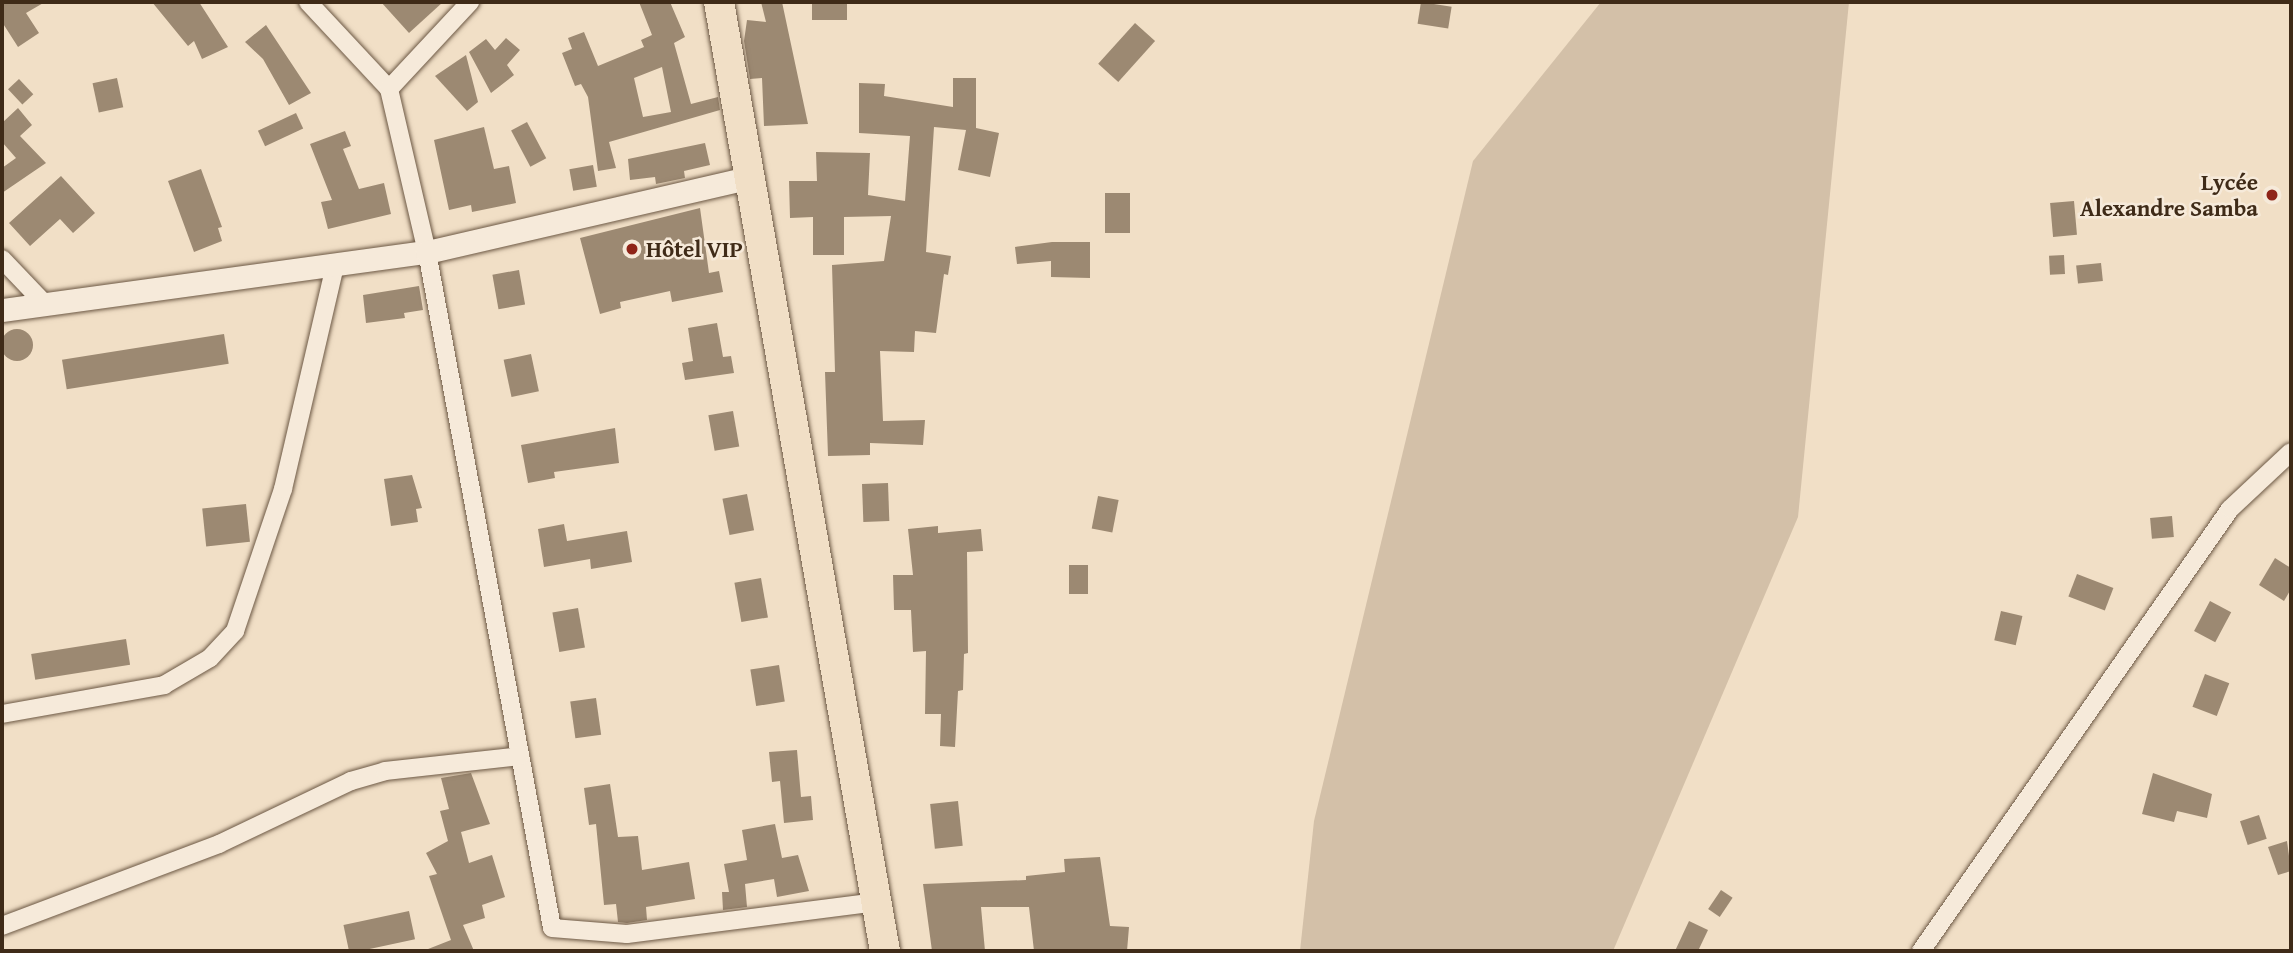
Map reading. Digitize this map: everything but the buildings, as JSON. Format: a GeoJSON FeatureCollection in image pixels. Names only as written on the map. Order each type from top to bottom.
{"type":"FeatureCollection","features":[{"type":"Feature","properties":{"kind":"highway"},"geometry":{"type":"LineString","coordinates":[[719,2],[885,951]]}},
{"type":"Feature","properties":{"kind":"street"},"geometry":{"type":"LineString","coordinates":[[308,2],[389,89],[427,252],[552,928],[626,933],[877,902]]}},
{"type":"Feature","properties":{"kind":"street"},"geometry":{"type":"LineString","coordinates":[[389,89],[470,2]]}},
{"type":"Feature","properties":{"kind":"street"},"geometry":{"type":"LineString","coordinates":[[2,310],[42,301],[335,266],[427,252],[748,178]]}},
{"type":"Feature","properties":{"kind":"street"},"geometry":{"type":"LineString","coordinates":[[2,259],[42,301]]}},
{"type":"Feature","properties":{"kind":"street"},"geometry":{"type":"LineString","coordinates":[[2,714],[164,685],[210,658],[234,632],[283,489],[335,266]]}},
{"type":"Feature","properties":{"kind":"street"},"geometry":{"type":"LineString","coordinates":[[1921,951],[2230,509],[2291,452]]}},
{"type":"Feature","properties":{"kind":"street"},"geometry":{"type":"LineString","coordinates":[[2,926],[219,845],[351,780],[385,771],[520,756]]}},
{"type":"Feature","properties":{"kind":"shaded area"},"geometry":{"type":"Polygon","coordinates":[[[1601,2],[1849,2],[1798,517],[1613,951],[1300,951],[1314,821],[1473,161],[1601,2]]]}},
{"type":"Feature","properties":{"kind":"place","name":"Lycée Alexandre Samba"},"geometry":{"type":"Point","coordinates":[2272,195]}},
{"type":"Feature","properties":{"kind":"place","name":"Hôtel VIP"},"geometry":{"type":"Point","coordinates":[632,249]}}]}
